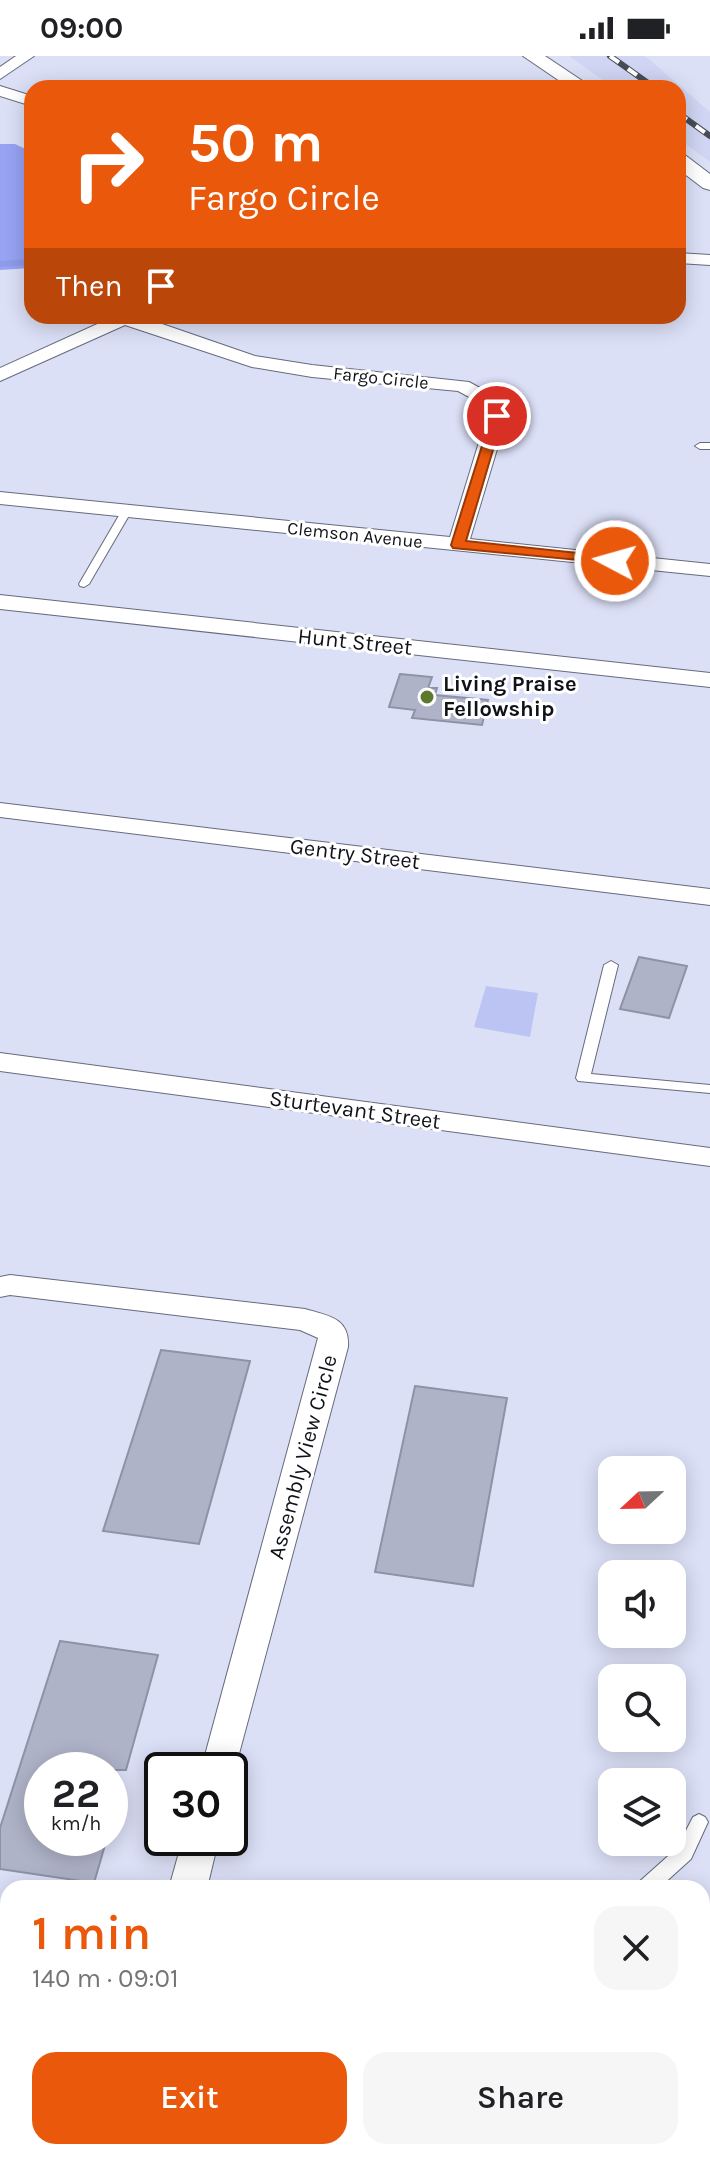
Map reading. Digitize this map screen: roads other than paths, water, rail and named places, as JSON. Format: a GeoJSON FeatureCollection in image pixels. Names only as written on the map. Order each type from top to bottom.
{"type":"FeatureCollection","features":[{"type":"Feature","properties":{"kind":"street"},"geometry":{"type":"LineString","coordinates":[[0,74],[26,56]]}},
{"type":"Feature","properties":{"kind":"street"},"geometry":{"type":"LineString","coordinates":[[532,56],[570,80]]}},
{"type":"Feature","properties":{"kind":"street"},"geometry":{"type":"LineString","coordinates":[[0,91],[24,98]]}},
{"type":"Feature","properties":{"kind":"street"},"geometry":{"type":"LineString","coordinates":[[686,165],[710,184]]}},
{"type":"Feature","properties":{"kind":"street"},"geometry":{"type":"LineString","coordinates":[[686,258],[710,260]]}},
{"type":"Feature","properties":{"kind":"street"},"geometry":{"type":"LineString","coordinates":[[4,370],[113,324]]}},
{"type":"Feature","properties":{"kind":"street","name":"Fargo Circle"},"geometry":{"type":"LineString","coordinates":[[144,324],[252,361],[312,371],[453,385],[485,396],[495,404],[497,416],[458,545]]}},
{"type":"Feature","properties":{"kind":"street","name":"Clemson Avenue"},"geometry":{"type":"LineString","coordinates":[[0,498],[710,570]]}},
{"type":"Feature","properties":{"kind":"street","name":"Hunt Street"},"geometry":{"type":"LineString","coordinates":[[0,602],[710,680]]}},
{"type":"Feature","properties":{"kind":"street","name":"Gentry Street"},"geometry":{"type":"LineString","coordinates":[[0,810],[710,897]]}},
{"type":"Feature","properties":{"kind":"street","name":"Sturtevant Street"},"geometry":{"type":"LineString","coordinates":[[0,1062],[710,1157]]}},
{"type":"Feature","properties":{"kind":"street","name":"Assembly View Circle"},"geometry":{"type":"LineString","coordinates":[[0,1287],[10,1285],[305,1320],[334,1332],[333,1347],[224,1752]]}},
{"type":"Feature","properties":{"kind":"street"},"geometry":{"type":"LineString","coordinates":[[190,1880],[196,1856]]}},
{"type":"Feature","properties":{"kind":"lane"},"geometry":{"type":"LineString","coordinates":[[84,584],[126,512]]}},
{"type":"Feature","properties":{"kind":"lane"},"geometry":{"type":"LineString","coordinates":[[611,965],[583,1078],[710,1089]]}},
{"type":"Feature","properties":{"kind":"lane"},"geometry":{"type":"LineString","coordinates":[[655,1880],[684,1853],[699,1822]]}},
{"type":"Feature","properties":{"kind":"waterway"},"geometry":{"type":"LineString","coordinates":[[0,264],[24,262]]}},
{"type":"Feature","properties":{"kind":"railway"},"geometry":{"type":"LineString","coordinates":[[610,56],[644,80]]}},
{"type":"Feature","properties":{"kind":"railway"},"geometry":{"type":"LineString","coordinates":[[686,119],[710,136]]}},
{"type":"Feature","properties":{"kind":"place","name":"Living Praise Fellowship"},"geometry":{"type":"Point","coordinates":[427,697]}}]}
